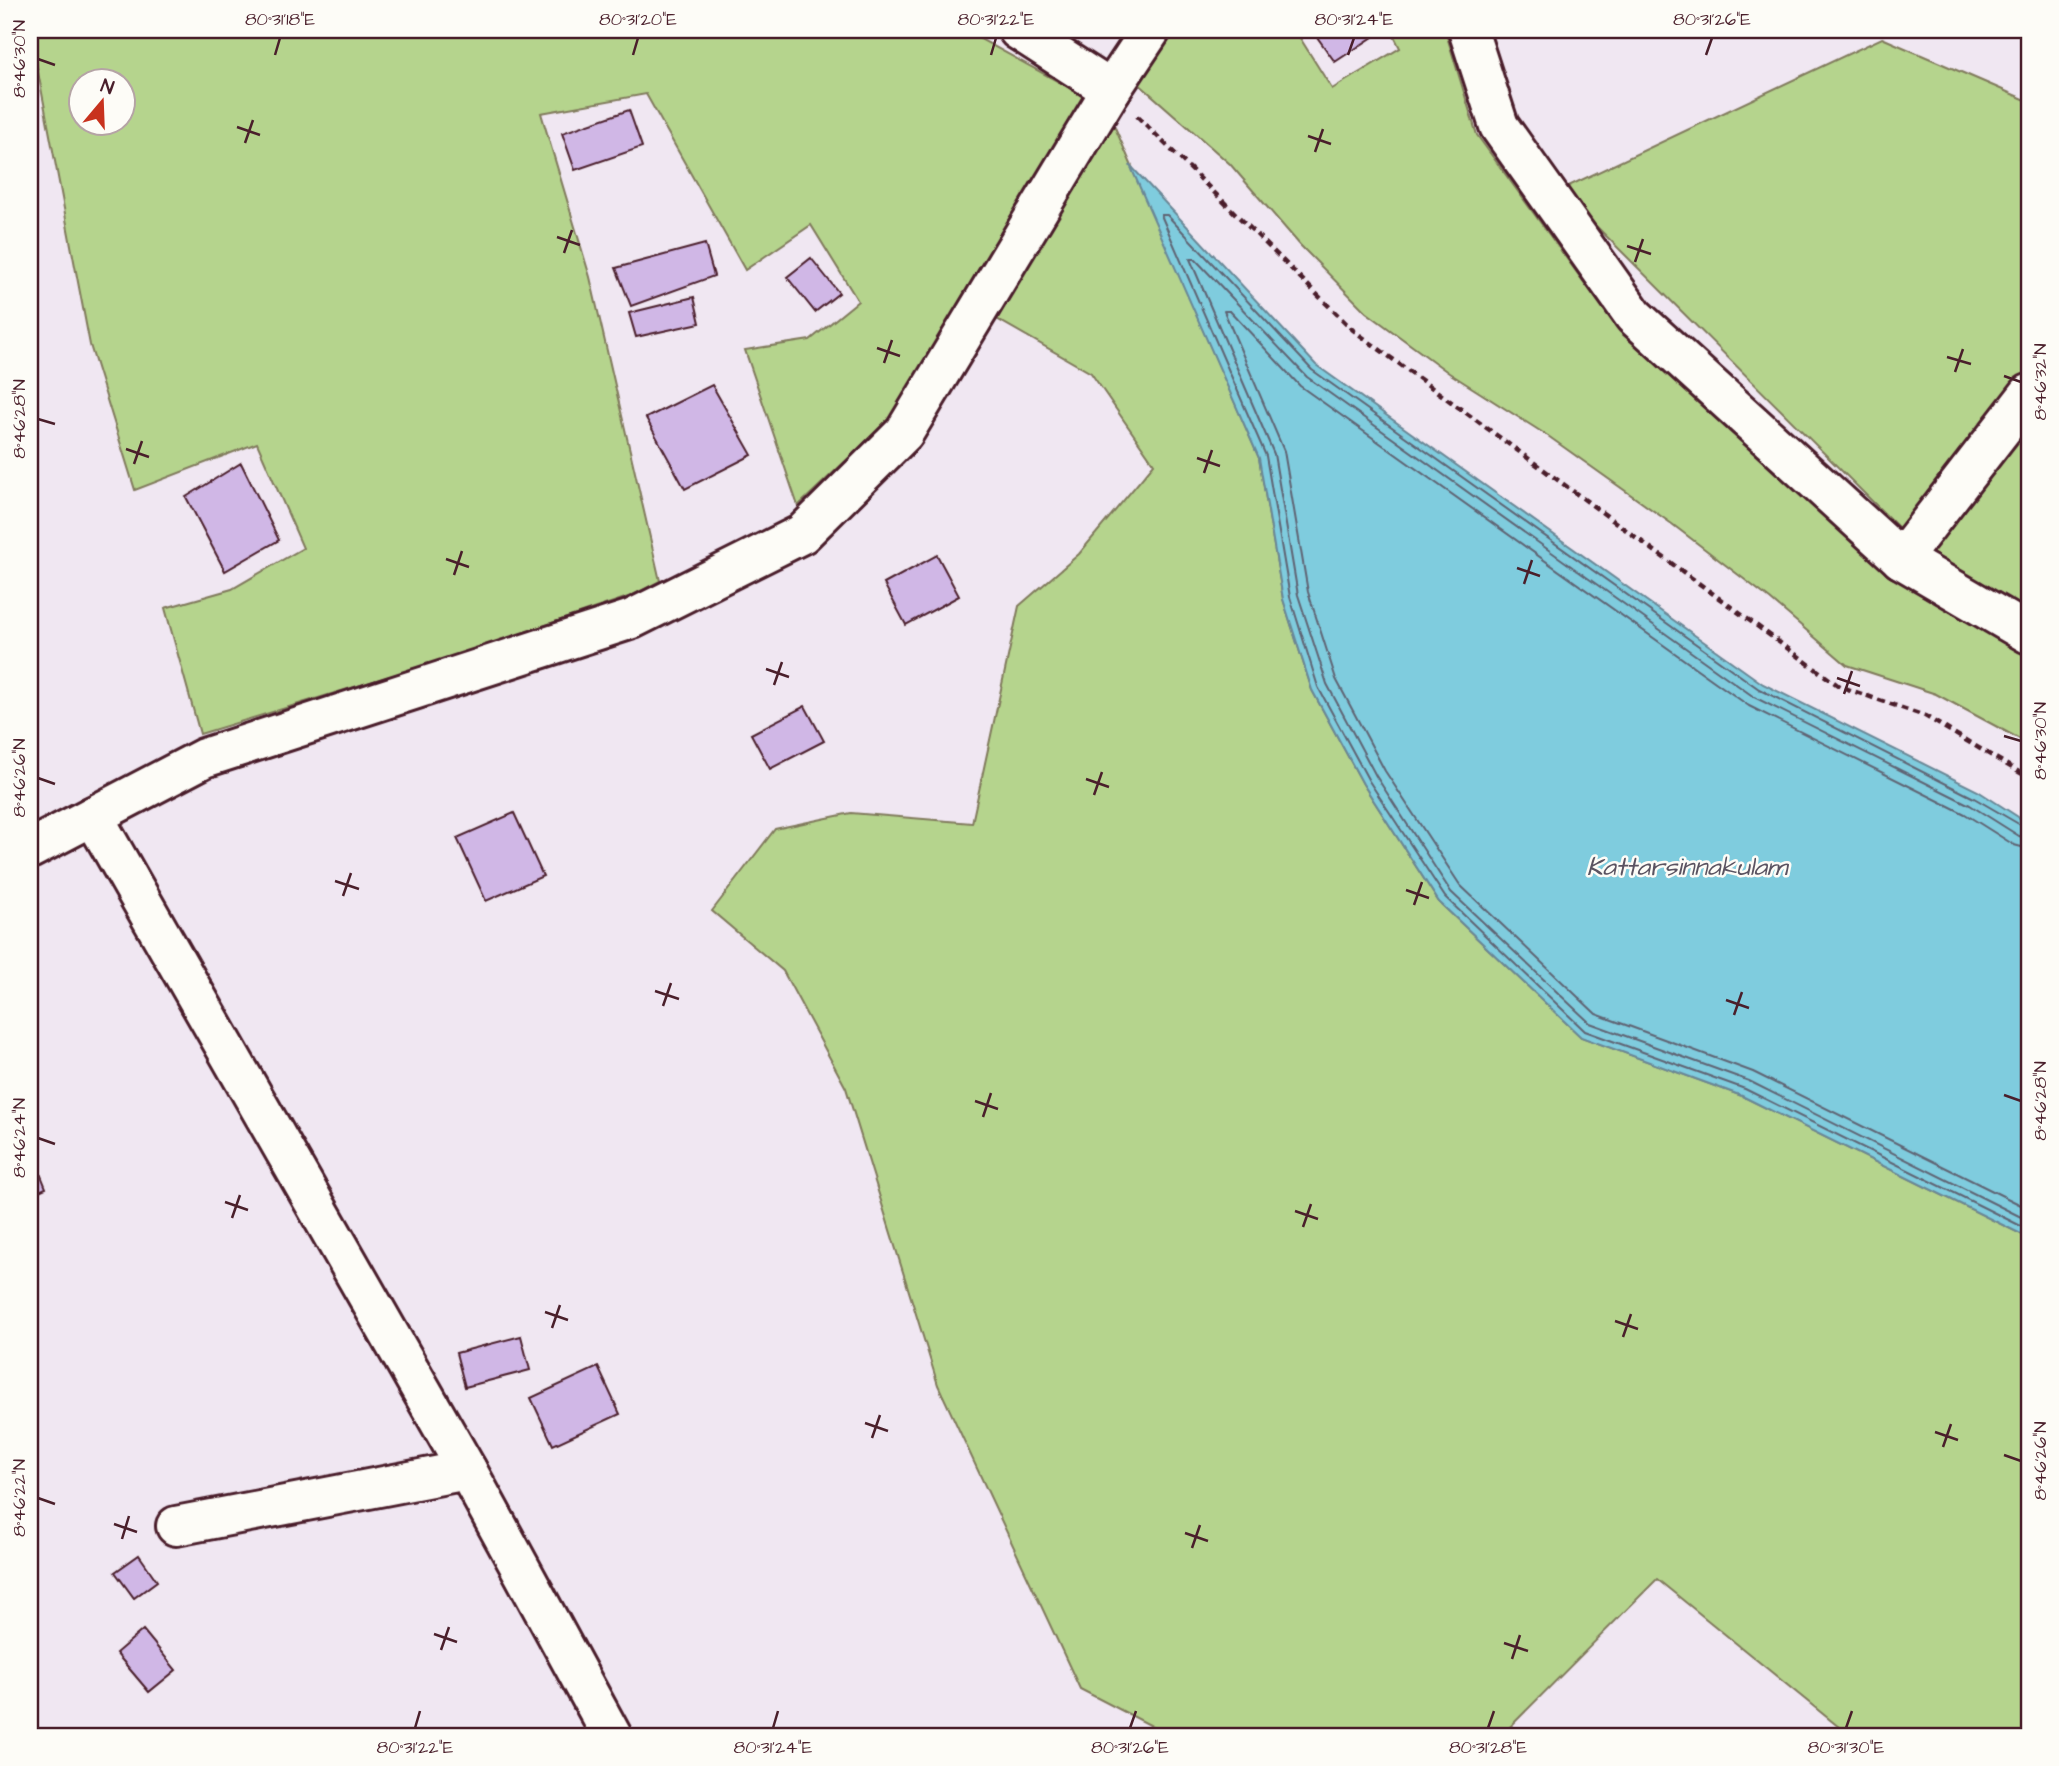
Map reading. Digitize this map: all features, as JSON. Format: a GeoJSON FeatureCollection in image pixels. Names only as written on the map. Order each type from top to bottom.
{"type":"FeatureCollection","features":[{"type":"Feature","properties":{"kind":"street"},"geometry":{"type":"LineString","coordinates":[[1018,30],[1111,90]]}},
{"type":"Feature","properties":{"kind":"street"},"geometry":{"type":"LineString","coordinates":[[30,849],[204,758],[632,619],[802,534],[904,433],[1111,90],[1151,30]]}},
{"type":"Feature","properties":{"kind":"street"},"geometry":{"type":"LineString","coordinates":[[1468,30],[1499,126],[1634,316],[1901,559],[2029,634]]}},
{"type":"Feature","properties":{"kind":"street"},"geometry":{"type":"LineString","coordinates":[[1901,559],[2029,394]]}},
{"type":"Feature","properties":{"kind":"street"},"geometry":{"type":"LineString","coordinates":[[93,816],[467,1470],[612,1736]]}},
{"type":"Feature","properties":{"kind":"street"},"geometry":{"type":"LineString","coordinates":[[176,1526],[467,1470]]}},
{"type":"Feature","properties":{"kind":"path"},"geometry":{"type":"LineString","coordinates":[[1111,90],[1353,330],[1839,686],[1925,716],[2029,778]]}},
{"type":"Feature","properties":{"kind":"green space"},"geometry":{"type":"Polygon","coordinates":[[[30,30],[964,30],[1090,99],[973,278],[891,418],[798,506],[745,350],[810,340],[858,301],[811,225],[745,270],[646,94],[541,113],[590,277],[660,581],[631,596],[456,656],[200,734],[165,608],[232,589],[303,548],[257,443],[135,490],[90,345],[30,30]]]}},
{"type":"Feature","properties":{"kind":"green space"},"geometry":{"type":"Polygon","coordinates":[[[1173,30],[1295,30],[1332,89],[1400,48],[1391,30],[1445,30],[1477,135],[1620,332],[1893,567],[2029,647],[2029,744],[1936,694],[1847,665],[1770,599],[1672,524],[1548,436],[1449,373],[1366,312],[1300,245],[1230,164],[1138,83],[1173,30]]]}},
{"type":"Feature","properties":{"kind":"green space"},"geometry":{"type":"Polygon","coordinates":[[[1882,38],[2026,100],[2029,77],[2029,374],[1906,535],[1560,190],[1882,38]]]}},
{"type":"Feature","properties":{"kind":"green space"},"geometry":{"type":"Polygon","coordinates":[[[1110,116],[1259,458],[1283,599],[1312,690],[1363,784],[1439,902],[1581,1037],[1742,1096],[2029,1238],[2029,1736],[1850,1736],[1657,1579],[1501,1736],[1171,1736],[1080,1689],[938,1385],[846,1088],[783,971],[712,911],[775,829],[851,813],[972,823],[1019,606],[1079,554],[1154,464],[1091,373],[997,319],[1110,116]]]}},
{"type":"Feature","properties":{"kind":"green space"},"geometry":{"type":"Polygon","coordinates":[[[2029,409],[2029,619],[1919,552],[2029,409]]]}},
{"type":"Feature","properties":{"kind":"water","name":"Kattarsinnakulam"},"geometry":{"type":"Polygon","coordinates":[[[1130,165],[1316,365],[1763,684],[1978,791],[2029,824],[2029,1238],[1742,1096],[1581,1037],[1439,902],[1363,784],[1312,690],[1283,599],[1259,458],[1130,165]]]}},
{"type":"Feature","properties":{"kind":"building"},"geometry":{"type":"Polygon","coordinates":[[[1312,30],[1381,30],[1382,31],[1335,62],[1312,30]]]}},
{"type":"Feature","properties":{"kind":"building"},"geometry":{"type":"Polygon","coordinates":[[[629,110],[642,147],[575,170],[562,133],[629,110]]]}},
{"type":"Feature","properties":{"kind":"building"},"geometry":{"type":"Polygon","coordinates":[[[705,244],[714,276],[631,306],[616,268],[705,244]]]}},
{"type":"Feature","properties":{"kind":"building"},"geometry":{"type":"Polygon","coordinates":[[[811,258],[839,293],[815,312],[787,277],[811,258]]]}},
{"type":"Feature","properties":{"kind":"building"},"geometry":{"type":"Polygon","coordinates":[[[694,297],[700,323],[636,337],[629,313],[694,297]]]}},
{"type":"Feature","properties":{"kind":"building"},"geometry":{"type":"Polygon","coordinates":[[[712,385],[752,455],[685,489],[646,418],[712,385]]]}},
{"type":"Feature","properties":{"kind":"building"},"geometry":{"type":"Polygon","coordinates":[[[241,463],[279,540],[225,571],[186,497],[241,463]]]}},
{"type":"Feature","properties":{"kind":"building"},"geometry":{"type":"Polygon","coordinates":[[[937,555],[959,596],[906,625],[884,584],[937,555]]]}},
{"type":"Feature","properties":{"kind":"building"},"geometry":{"type":"Polygon","coordinates":[[[805,706],[824,741],[770,769],[751,734],[805,706]]]}},
{"type":"Feature","properties":{"kind":"building"},"geometry":{"type":"Polygon","coordinates":[[[514,813],[543,876],[486,901],[457,838],[514,813]]]}},
{"type":"Feature","properties":{"kind":"building"},"geometry":{"type":"Polygon","coordinates":[[[30,1148],[46,1188],[30,1195],[30,1148]]]}},
{"type":"Feature","properties":{"kind":"building"},"geometry":{"type":"Polygon","coordinates":[[[521,1336],[530,1370],[465,1387],[456,1353],[521,1336]]]}},
{"type":"Feature","properties":{"kind":"building"},"geometry":{"type":"Polygon","coordinates":[[[598,1367],[620,1414],[553,1445],[531,1398],[598,1367]]]}},
{"type":"Feature","properties":{"kind":"building"},"geometry":{"type":"Polygon","coordinates":[[[139,1555],[157,1581],[134,1598],[115,1572],[139,1555]]]}},
{"type":"Feature","properties":{"kind":"building"},"geometry":{"type":"Polygon","coordinates":[[[143,1630],[176,1670],[149,1692],[116,1653],[143,1630]]]}}]}
